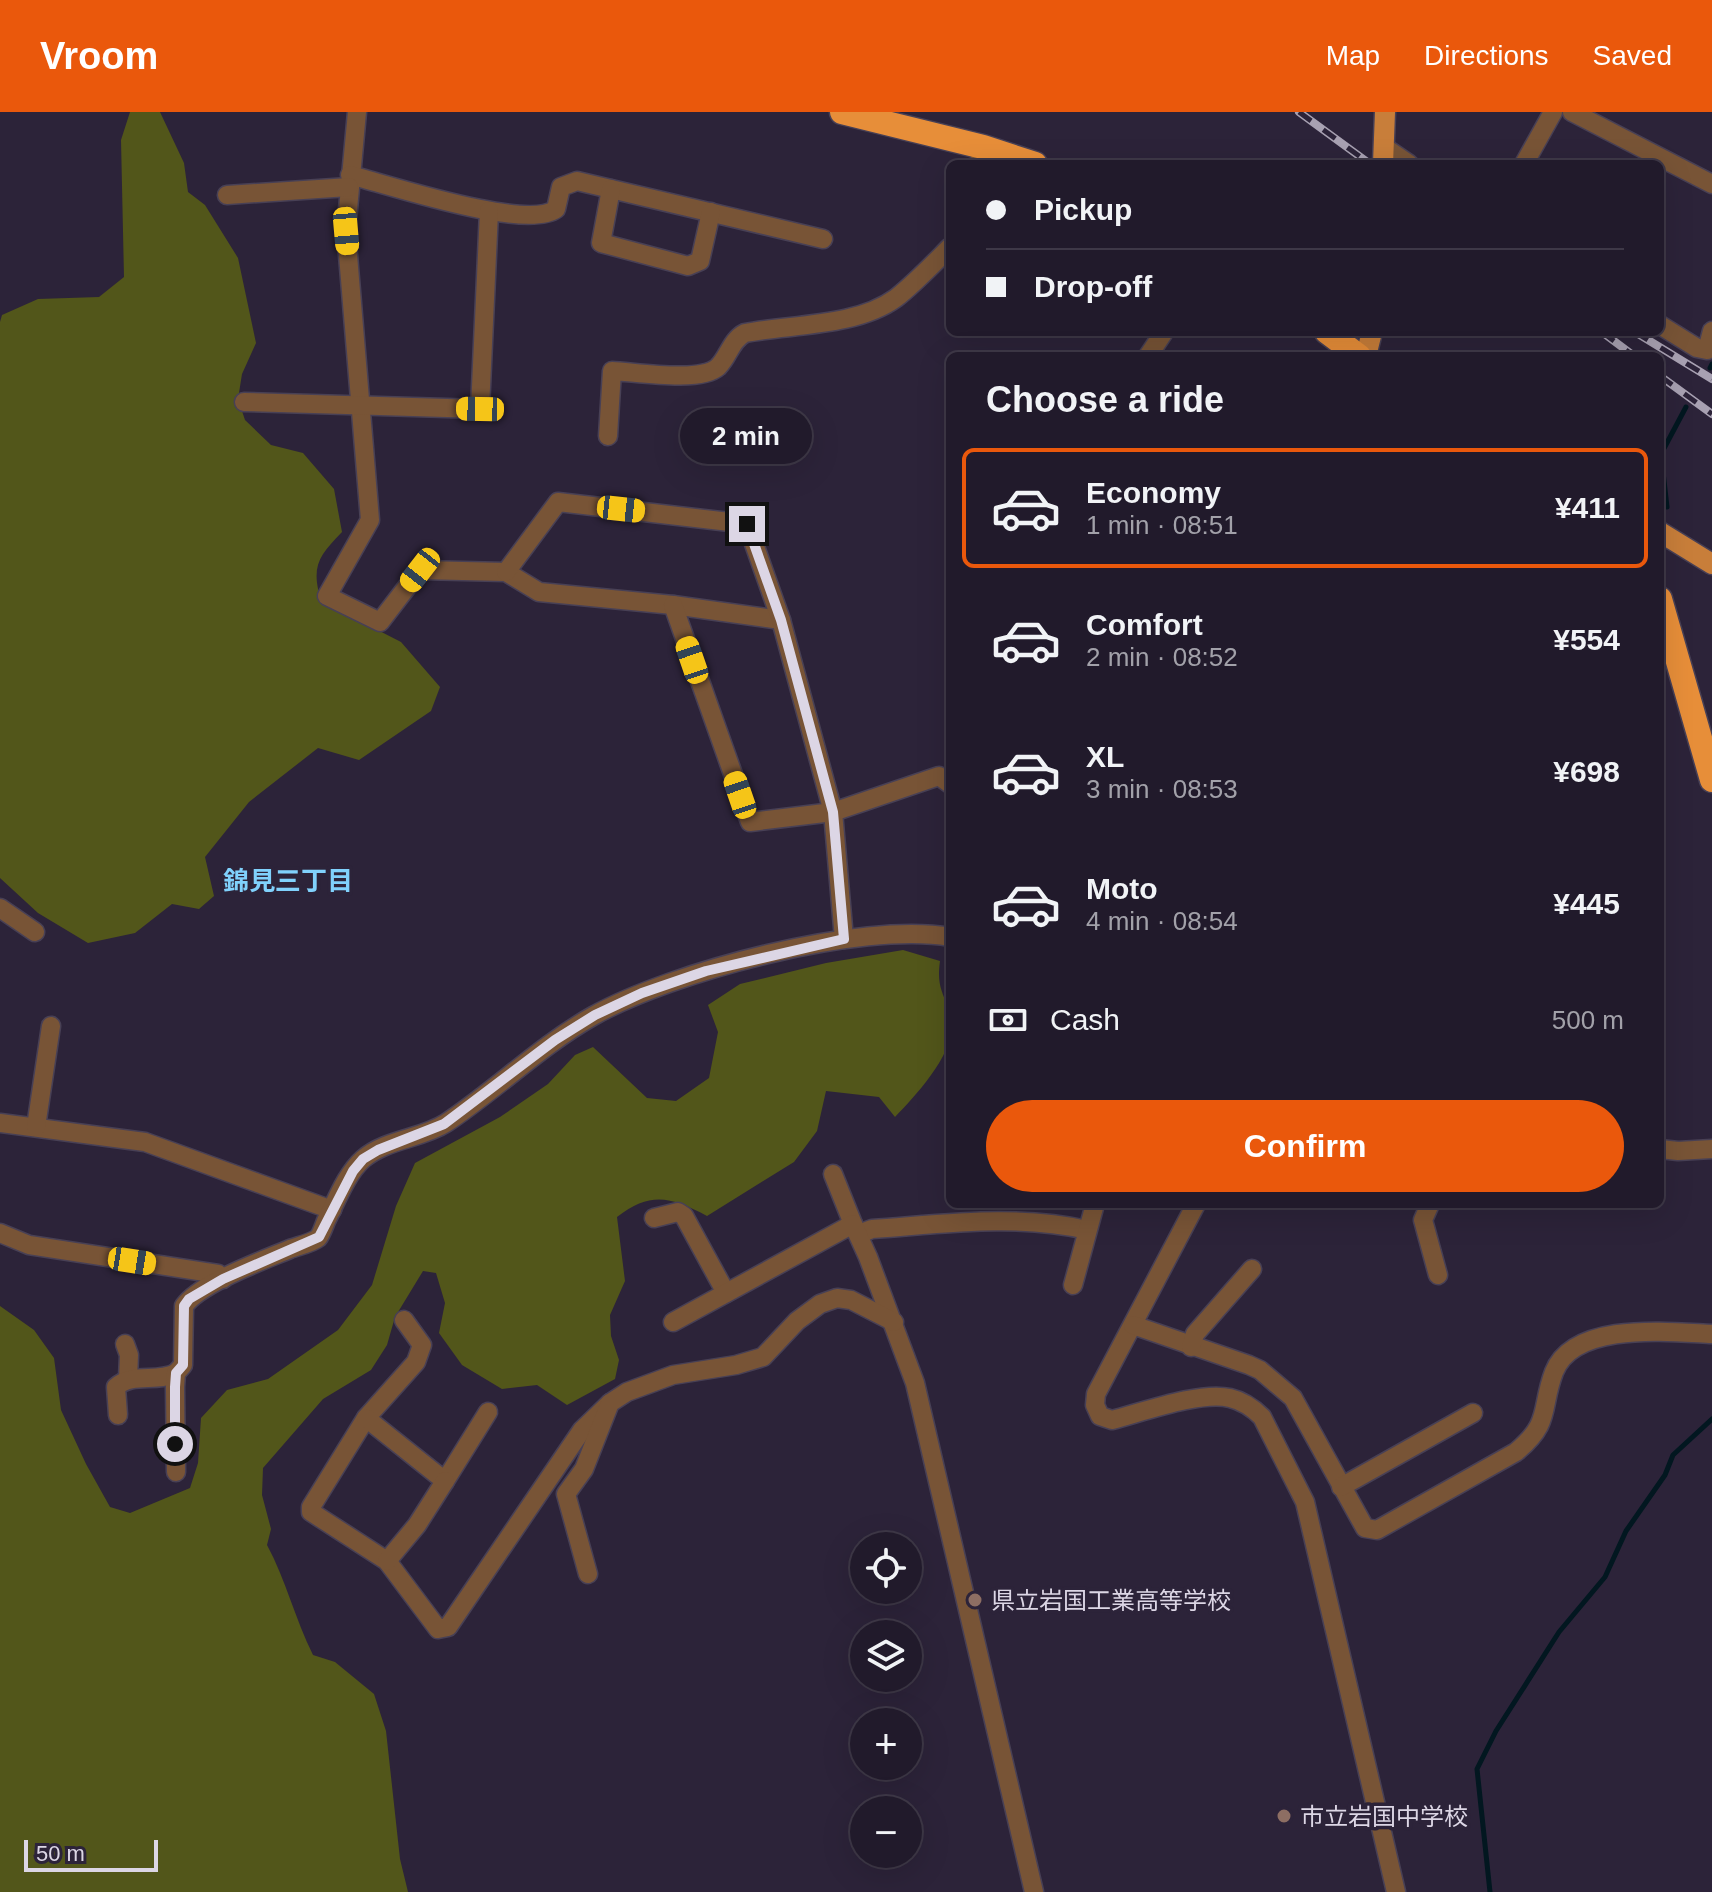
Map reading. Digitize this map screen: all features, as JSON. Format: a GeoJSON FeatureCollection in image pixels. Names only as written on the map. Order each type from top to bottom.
{"type":"FeatureCollection","features":[{"type":"Feature","properties":{"kind":"highway"},"geometry":{"type":"LineString","coordinates":[[842,112],[981,156],[1008,160]]}},
{"type":"Feature","properties":{"kind":"highway"},"geometry":{"type":"LineString","coordinates":[[1332,336],[1354,352]]}},
{"type":"Feature","properties":{"kind":"highway"},"geometry":{"type":"LineString","coordinates":[[1664,613],[1712,780]]}},
{"type":"Feature","properties":{"kind":"main road"},"geometry":{"type":"LineString","coordinates":[[1384,155],[1385,112]]}},
{"type":"Feature","properties":{"kind":"main road"},"geometry":{"type":"LineString","coordinates":[[1664,534],[1712,564]]}},
{"type":"Feature","properties":{"kind":"street"},"geometry":{"type":"LineString","coordinates":[[357,112],[346,231],[370,520],[327,596],[380,622],[420,570],[506,572],[539,592],[673,605],[781,620]]}},
{"type":"Feature","properties":{"kind":"street"},"geometry":{"type":"LineString","coordinates":[[1526,160],[1553,112]]}},
{"type":"Feature","properties":{"kind":"street"},"geometry":{"type":"LineString","coordinates":[[1572,112],[1712,184]]}},
{"type":"Feature","properties":{"kind":"street"},"geometry":{"type":"LineString","coordinates":[[227,195],[350,181],[489,211],[547,215],[556,209],[561,187],[577,181],[823,239]]}},
{"type":"Feature","properties":{"kind":"street"},"geometry":{"type":"LineString","coordinates":[[611,189],[601,243],[688,266],[700,261],[711,212]]}},
{"type":"Feature","properties":{"kind":"street"},"geometry":{"type":"LineString","coordinates":[[244,402],[480,409],[489,211]]}},
{"type":"Feature","properties":{"kind":"street"},"geometry":{"type":"LineString","coordinates":[[608,436],[612,371],[675,375],[706,373],[717,367],[737,337],[745,333],[833,322],[884,305],[896,298],[946,251]]}},
{"type":"Feature","properties":{"kind":"street"},"geometry":{"type":"LineString","coordinates":[[1664,327],[1697,348],[1707,350],[1711,338]]}},
{"type":"Feature","properties":{"kind":"street"},"geometry":{"type":"LineString","coordinates":[[506,572],[558,502],[747,524],[781,620],[833,812],[844,939]]}},
{"type":"Feature","properties":{"kind":"street"},"geometry":{"type":"LineString","coordinates":[[673,605],[750,822],[833,812],[939,776],[946,781]]}},
{"type":"Feature","properties":{"kind":"street"},"geometry":{"type":"LineString","coordinates":[[0,908],[35,932]]}},
{"type":"Feature","properties":{"kind":"street"},"geometry":{"type":"LineString","coordinates":[[118,1415],[116,1387],[128,1379],[168,1378],[183,1365],[184,1306],[189,1299],[223,1279],[319,1237],[363,1159],[444,1124],[555,1040],[595,1015],[642,993],[706,971],[844,939],[931,934],[946,936]]}},
{"type":"Feature","properties":{"kind":"street"},"geometry":{"type":"LineString","coordinates":[[36,1127],[51,1026]]}},
{"type":"Feature","properties":{"kind":"street"},"geometry":{"type":"LineString","coordinates":[[0,1123],[145,1142],[332,1210]]}},
{"type":"Feature","properties":{"kind":"street"},"geometry":{"type":"LineString","coordinates":[[1664,1149],[1712,1149]]}},
{"type":"Feature","properties":{"kind":"street"},"geometry":{"type":"LineString","coordinates":[[833,1174],[894,1322],[934,1450],[1034,1892]]}},
{"type":"Feature","properties":{"kind":"street"},"geometry":{"type":"LineString","coordinates":[[1073,1285],[1094,1208]]}},
{"type":"Feature","properties":{"kind":"street"},"geometry":{"type":"LineString","coordinates":[[1194,1208],[1096,1394],[1095,1405],[1100,1416],[1112,1420],[1210,1397],[1230,1398],[1251,1406],[1262,1417],[1289,1465],[1305,1502],[1396,1892]]}},
{"type":"Feature","properties":{"kind":"street"},"geometry":{"type":"LineString","coordinates":[[1428,1208],[1423,1220],[1438,1275]]}},
{"type":"Feature","properties":{"kind":"street"},"geometry":{"type":"LineString","coordinates":[[654,1218],[678,1212],[684,1216],[726,1293]]}},
{"type":"Feature","properties":{"kind":"street"},"geometry":{"type":"LineString","coordinates":[[673,1322],[856,1229],[1013,1220],[1058,1223],[1087,1230]]}},
{"type":"Feature","properties":{"kind":"street"},"geometry":{"type":"LineString","coordinates":[[0,1233],[29,1245],[218,1274],[223,1279]]}},
{"type":"Feature","properties":{"kind":"street"},"geometry":{"type":"LineString","coordinates":[[1191,1347],[1195,1334],[1252,1269]]}},
{"type":"Feature","properties":{"kind":"street"},"geometry":{"type":"LineString","coordinates":[[404,1320],[422,1345],[416,1362],[366,1418],[311,1507],[311,1512],[387,1561],[438,1629],[448,1627],[582,1430],[610,1403],[627,1392],[673,1375],[736,1365],[763,1357],[797,1321],[820,1304],[837,1298],[851,1300],[894,1322]]}},
{"type":"Feature","properties":{"kind":"street"},"geometry":{"type":"LineString","coordinates":[[1133,1325],[1260,1370],[1293,1398],[1365,1528],[1377,1530],[1516,1452],[1533,1437],[1545,1416],[1554,1373],[1562,1357],[1580,1345],[1641,1331],[1712,1334]]}},
{"type":"Feature","properties":{"kind":"street"},"geometry":{"type":"LineString","coordinates":[[125,1344],[129,1355],[128,1379]]}},
{"type":"Feature","properties":{"kind":"street"},"geometry":{"type":"LineString","coordinates":[[176,1373],[176,1472]]}},
{"type":"Feature","properties":{"kind":"street"},"geometry":{"type":"LineString","coordinates":[[588,1574],[566,1494],[584,1469],[610,1403]]}},
{"type":"Feature","properties":{"kind":"street"},"geometry":{"type":"LineString","coordinates":[[387,1561],[417,1525],[488,1412]]}},
{"type":"Feature","properties":{"kind":"street"},"geometry":{"type":"LineString","coordinates":[[1341,1487],[1473,1413]]}},
{"type":"Feature","properties":{"kind":"street"},"geometry":{"type":"LineString","coordinates":[[366,1418],[445,1481]]}},
{"type":"Feature","properties":{"kind":"green space"},"geometry":{"type":"Polygon","coordinates":[[[130,112],[160,112],[184,163],[188,192],[205,205],[238,258],[256,343],[242,374],[238,399],[245,420],[271,445],[303,453],[334,489],[342,532],[327,548],[319,563],[317,579],[321,601],[401,642],[440,687],[431,711],[359,760],[318,748],[249,802],[205,857],[214,896],[199,909],[172,904],[135,933],[88,943],[38,913],[0,878],[0,322],[2,315],[38,299],[99,297],[124,277],[121,140],[130,112]]]}},
{"type":"Feature","properties":{"kind":"green space"},"geometry":{"type":"Polygon","coordinates":[[[903,950],[940,961],[940,986],[946,1001],[945,1052],[926,1082],[895,1117],[879,1097],[826,1091],[817,1131],[794,1162],[707,1216],[683,1204],[651,1200],[617,1217],[625,1281],[610,1315],[611,1336],[619,1360],[615,1379],[567,1405],[537,1385],[502,1389],[462,1365],[439,1333],[445,1303],[436,1273],[423,1271],[395,1317],[387,1345],[371,1370],[323,1399],[263,1468],[262,1495],[271,1529],[267,1545],[313,1655],[335,1662],[374,1694],[386,1731],[400,1859],[408,1892],[0,1892],[0,1306],[34,1330],[54,1358],[61,1410],[86,1464],[110,1507],[130,1513],[190,1488],[198,1463],[201,1418],[227,1390],[268,1379],[338,1330],[372,1285],[396,1206],[415,1163],[500,1117],[548,1084],[575,1055],[593,1047],[647,1098],[676,1101],[709,1078],[718,1032],[708,1005],[740,984],[826,963],[903,950]]]}},
{"type":"Feature","properties":{"kind":"waterway"},"geometry":{"type":"LineString","coordinates":[[1710,368],[1712,364]]}},
{"type":"Feature","properties":{"kind":"waterway"},"geometry":{"type":"LineString","coordinates":[[1664,448],[1686,407]]}},
{"type":"Feature","properties":{"kind":"waterway"},"geometry":{"type":"LineString","coordinates":[[1664,480],[1667,507]]}},
{"type":"Feature","properties":{"kind":"waterway"},"geometry":{"type":"LineString","coordinates":[[1490,1892],[1477,1769],[1496,1731],[1559,1632],[1605,1577],[1626,1531],[1665,1475],[1673,1455],[1712,1419]]}},
{"type":"Feature","properties":{"kind":"railway"},"geometry":{"type":"LineString","coordinates":[[1299,112],[1365,160]]}},
{"type":"Feature","properties":{"kind":"railway"},"geometry":{"type":"LineString","coordinates":[[1607,336],[1629,352]]}},
{"type":"Feature","properties":{"kind":"railway"},"geometry":{"type":"LineString","coordinates":[[1642,336],[1712,379]]}},
{"type":"Feature","properties":{"kind":"railway"},"geometry":{"type":"LineString","coordinates":[[1664,379],[1712,414]]}},
{"type":"Feature","properties":{"kind":"place","name":"県立岩国工業高等学校"},"geometry":{"type":"Point","coordinates":[975,1600]}},
{"type":"Feature","properties":{"kind":"place","name":"市立岩国中学校"},"geometry":{"type":"Point","coordinates":[1284,1816]}},
{"type":"Feature","properties":{"kind":"district","name":"錦見三丁目"},"geometry":{"type":"Point","coordinates":[288,881]}},
{"type":"Feature","properties":{"kind":"route"},"geometry":{"type":"LineString","coordinates":[[175,1444],[175,1387],[176,1373],[183,1365],[184,1306],[189,1299],[223,1279],[319,1237],[353,1171],[363,1159],[444,1124],[555,1040],[595,1015],[642,993],[706,971],[844,939],[833,812],[781,620],[747,524]]}}]}
